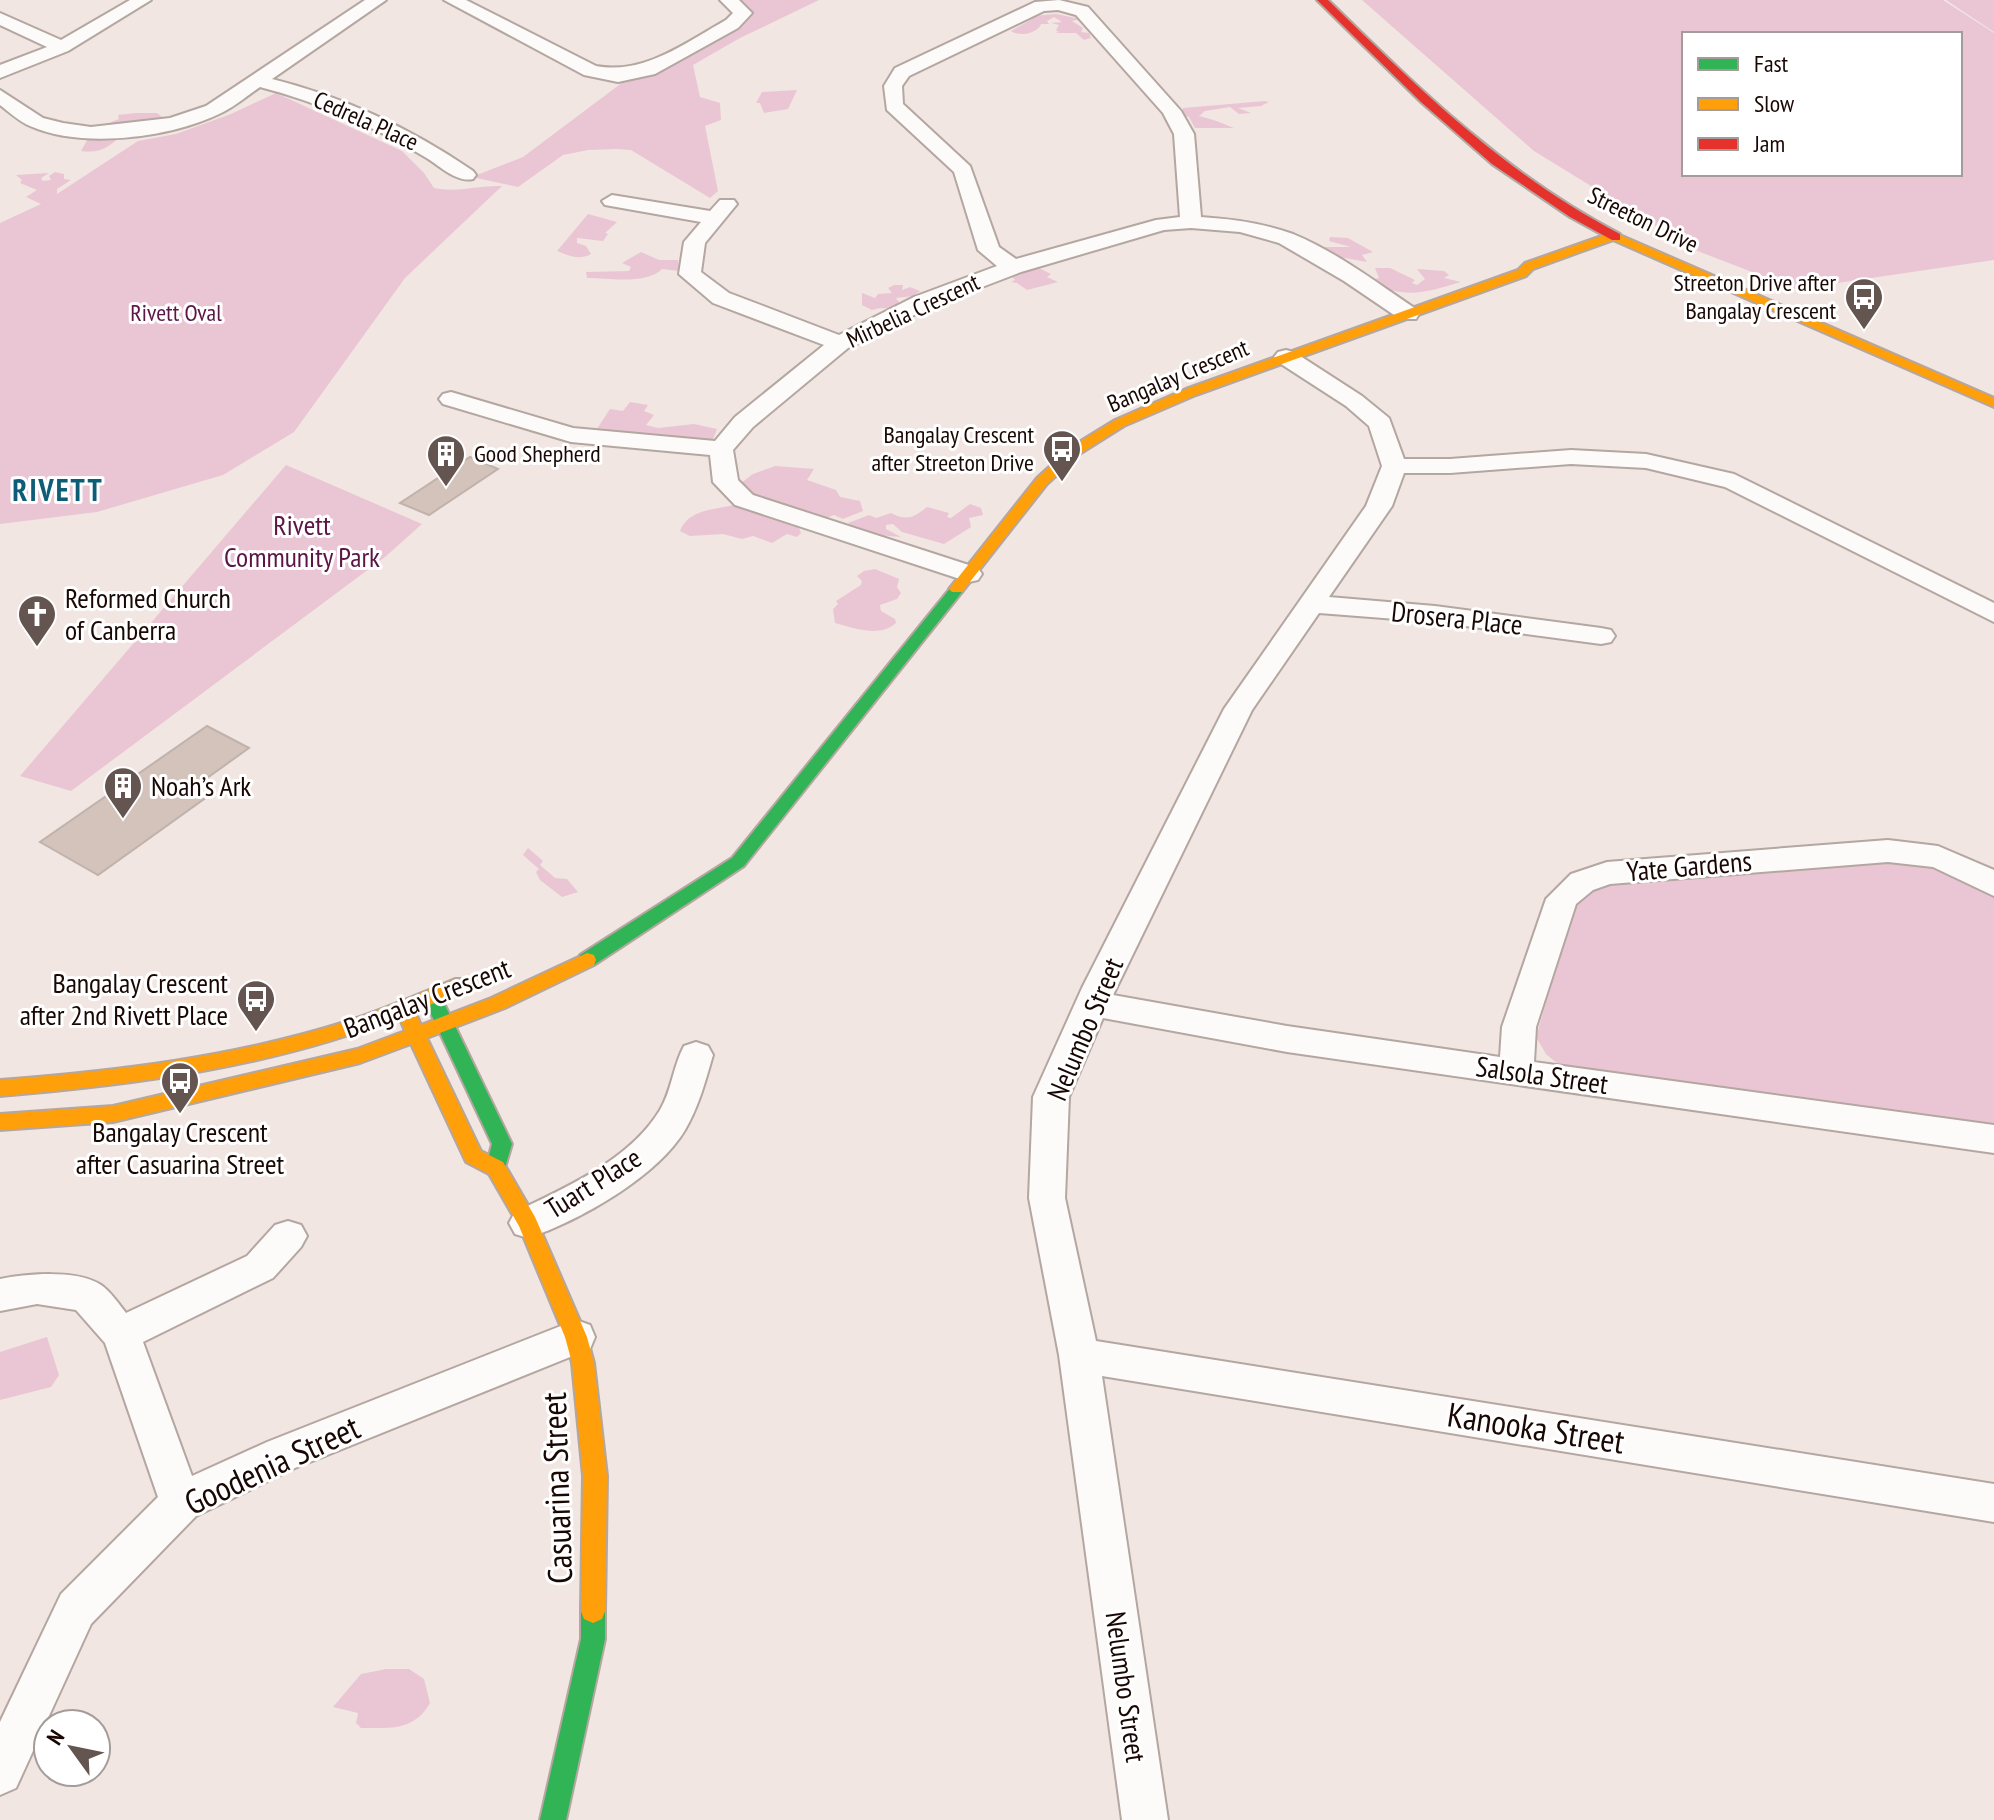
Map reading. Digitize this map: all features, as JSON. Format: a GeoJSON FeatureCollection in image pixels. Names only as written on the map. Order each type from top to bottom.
{"type":"FeatureCollection","features":[{"type":"Feature","properties":{"kind":"street"},"geometry":{"type":"LineString","coordinates":[[0,72],[62,47],[142,0]]}},
{"type":"Feature","properties":{"kind":"street"},"geometry":{"type":"LineString","coordinates":[[0,96],[36,122],[91,133],[128,131],[174,123],[213,110],[377,0]]}},
{"type":"Feature","properties":{"kind":"street"},"geometry":{"type":"LineString","coordinates":[[453,0],[591,71],[618,76],[648,70],[732,24],[743,13],[729,0]]}},
{"type":"Feature","properties":{"kind":"street","name":"Streeton Drive"},"geometry":{"type":"LineString","coordinates":[[1322,0],[1462,134],[1533,189],[1621,240],[1994,403]]}},
{"type":"Feature","properties":{"kind":"street"},"geometry":{"type":"LineString","coordinates":[[1013,267],[989,250],[963,170],[894,106],[893,86],[902,72],[1041,6],[1058,5],[1082,11],[1171,111],[1184,134],[1191,222]]}},
{"type":"Feature","properties":{"kind":"street"},"geometry":{"type":"LineString","coordinates":[[0,18],[62,47]]}},
{"type":"Feature","properties":{"kind":"street","name":"Cedrela Place"},"geometry":{"type":"LineString","coordinates":[[260,81],[291,87],[401,137],[440,156],[466,175]]}},
{"type":"Feature","properties":{"kind":"street"},"geometry":{"type":"LineString","coordinates":[[612,201],[721,211],[695,242],[690,274],[721,298],[840,343]]}},
{"type":"Feature","properties":{"kind":"street","name":"Mirbelia Crescent"},"geometry":{"type":"LineString","coordinates":[[721,449],[744,422],[840,343],[922,302],[1013,267],[1163,224],[1191,222],[1241,226],[1286,239],[1352,276],[1408,314]]}},
{"type":"Feature","properties":{"kind":"street","name":"Bangalay Crescent"},"geometry":{"type":"LineString","coordinates":[[0,1122],[113,1114],[334,1063],[498,1003],[592,958],[738,862],[969,574],[996,535],[1046,478],[1076,451],[1129,419],[1163,404],[1522,273],[1529,266],[1621,240]]}},
{"type":"Feature","properties":{"kind":"street"},"geometry":{"type":"LineString","coordinates":[[1286,357],[1354,401],[1380,423],[1394,466],[1450,466],[1571,457],[1646,461],[1734,482],[1994,614]]}},
{"type":"Feature","properties":{"kind":"street"},"geometry":{"type":"LineString","coordinates":[[451,399],[571,435],[721,449],[726,482],[744,500],[969,574]]}},
{"type":"Feature","properties":{"kind":"street","name":"Nelumbo Street"},"geometry":{"type":"LineString","coordinates":[[1145,1820],[1079,1355],[1047,1198],[1051,1097],[1092,1004],[1238,709],[1379,506],[1394,466]]}},
{"type":"Feature","properties":{"kind":"street","name":"Drosera Place"},"geometry":{"type":"LineString","coordinates":[[1313,604],[1435,614],[1601,636]]}},
{"type":"Feature","properties":{"kind":"street","name":"Bangalay Crescent"},"geometry":{"type":"LineString","coordinates":[[749,817],[806,778]]}},
{"type":"Feature","properties":{"kind":"street","name":"Yate Gardens"},"geometry":{"type":"LineString","coordinates":[[1516,1071],[1519,1027],[1562,899],[1582,882],[1607,873],[1888,851],[1938,857],[1994,885]]}},
{"type":"Feature","properties":{"kind":"street","name":"Bangalay Crescent"},"geometry":{"type":"LineString","coordinates":[[0,1088],[89,1083],[260,1052],[346,1029],[479,978]]}},
{"type":"Feature","properties":{"kind":"street","name":"Casuarina Street"},"geometry":{"type":"LineString","coordinates":[[431,996],[502,1144],[496,1168]]}},
{"type":"Feature","properties":{"kind":"street","name":"Salsola Street"},"geometry":{"type":"LineString","coordinates":[[1092,1004],[1287,1039],[1877,1125],[1994,1139]]}},
{"type":"Feature","properties":{"kind":"street","name":"Casuarina Street"},"geometry":{"type":"LineString","coordinates":[[403,1007],[473,1156],[496,1168],[528,1223],[576,1337],[583,1363],[595,1476],[593,1639],[553,1820]]}},
{"type":"Feature","properties":{"kind":"street","name":"Tuart Place"},"geometry":{"type":"LineString","coordinates":[[528,1223],[587,1193],[647,1152],[681,1105],[696,1055]]}},
{"type":"Feature","properties":{"kind":"street"},"geometry":{"type":"LineString","coordinates":[[121,1334],[260,1267],[288,1236]]}},
{"type":"Feature","properties":{"kind":"street"},"geometry":{"type":"LineString","coordinates":[[0,1295],[37,1288],[87,1296],[121,1334],[181,1502]]}},
{"type":"Feature","properties":{"kind":"street","name":"Goodenia Street"},"geometry":{"type":"LineString","coordinates":[[0,1772],[76,1609],[181,1502],[281,1455],[576,1337]]}},
{"type":"Feature","properties":{"kind":"street","name":"Kanooka Street"},"geometry":{"type":"LineString","coordinates":[[1079,1355],[1994,1503]]}},
{"type":"Feature","properties":{"kind":"green space"},"geometry":{"type":"Polygon","coordinates":[[[734,0],[819,0],[740,38],[693,65],[700,97],[720,103],[721,120],[705,126],[718,191],[710,198],[631,150],[588,150],[563,155],[518,187],[472,177],[523,157],[627,79],[735,25],[734,0]]]}},
{"type":"Feature","properties":{"kind":"green space"},"geometry":{"type":"Polygon","coordinates":[[[1362,0],[1943,0],[1994,33],[1994,260],[1796,289],[1695,250],[1534,151],[1362,0]]]}},
{"type":"Feature","properties":{"kind":"green space"},"geometry":{"type":"Polygon","coordinates":[[[1946,0],[1994,0],[1994,32],[1946,0]]]}},
{"type":"Feature","properties":{"kind":"green space"},"geometry":{"type":"Polygon","coordinates":[[[1056,14],[1081,19],[1072,21],[1091,38],[1084,40],[1076,33],[1055,33],[1059,32],[1056,30],[1059,25],[1051,23],[1062,22],[1054,17],[1047,21],[1049,24],[1041,24],[1029,33],[1011,31],[1032,19],[1031,16],[1056,14]]]}},
{"type":"Feature","properties":{"kind":"green space"},"geometry":{"type":"Polygon","coordinates":[[[797,90],[788,109],[764,113],[760,103],[756,103],[762,92],[797,90]]]}},
{"type":"Feature","properties":{"kind":"green space","name":"Rivett Oval"},"geometry":{"type":"Polygon","coordinates":[[[276,93],[402,151],[434,188],[451,190],[502,186],[405,278],[294,432],[223,475],[97,512],[0,524],[0,223],[41,204],[26,197],[37,190],[20,183],[22,180],[16,175],[49,173],[41,178],[43,181],[51,180],[49,176],[55,172],[64,174],[64,179],[71,180],[57,189],[57,194],[138,141],[176,134],[276,93]]]}},
{"type":"Feature","properties":{"kind":"green space"},"geometry":{"type":"Polygon","coordinates":[[[1269,102],[1261,106],[1238,108],[1251,113],[1239,114],[1230,107],[1205,111],[1199,116],[1234,128],[1195,128],[1189,117],[1183,115],[1183,108],[1269,102]]]}},
{"type":"Feature","properties":{"kind":"green space"},"geometry":{"type":"Polygon","coordinates":[[[157,113],[169,122],[127,128],[107,147],[81,151],[90,135],[112,125],[111,122],[119,119],[118,115],[157,113]]]}},
{"type":"Feature","properties":{"kind":"green space"},"geometry":{"type":"Polygon","coordinates":[[[588,214],[617,222],[605,233],[608,234],[603,241],[577,238],[577,243],[586,246],[591,254],[577,257],[557,251],[588,214]]]}},
{"type":"Feature","properties":{"kind":"green space"},"geometry":{"type":"Polygon","coordinates":[[[1330,237],[1348,238],[1373,252],[1362,255],[1367,262],[1345,258],[1339,261],[1318,247],[1351,247],[1329,241],[1330,237]]]}},
{"type":"Feature","properties":{"kind":"green space"},"geometry":{"type":"Polygon","coordinates":[[[641,252],[659,260],[678,260],[679,271],[662,269],[637,279],[587,278],[586,272],[629,271],[631,267],[622,263],[641,252]]]}},
{"type":"Feature","properties":{"kind":"green space"},"geometry":{"type":"Polygon","coordinates":[[[1039,268],[1051,274],[1047,277],[1058,282],[1027,290],[1011,282],[1015,280],[1011,276],[1039,268]]]}},
{"type":"Feature","properties":{"kind":"green space"},"geometry":{"type":"Polygon","coordinates":[[[1375,268],[1390,268],[1415,280],[1412,283],[1417,285],[1425,279],[1417,269],[1444,271],[1449,275],[1444,278],[1461,282],[1415,293],[1394,291],[1372,280],[1379,278],[1375,268]]]}},
{"type":"Feature","properties":{"kind":"green space"},"geometry":{"type":"Polygon","coordinates":[[[903,285],[902,290],[910,287],[920,291],[913,296],[896,298],[900,304],[894,307],[872,310],[862,305],[862,293],[875,298],[878,294],[892,293],[888,288],[903,285]]]}},
{"type":"Feature","properties":{"kind":"green space"},"geometry":{"type":"Polygon","coordinates":[[[630,402],[648,405],[644,411],[654,415],[646,425],[658,428],[694,424],[717,429],[713,439],[707,443],[662,434],[595,432],[610,409],[623,411],[630,402]]]}},
{"type":"Feature","properties":{"kind":"green space","name":"Rivett Community Park"},"geometry":{"type":"Polygon","coordinates":[[[286,465],[422,524],[385,557],[71,791],[20,776],[286,465]]]}},
{"type":"Feature","properties":{"kind":"green space"},"geometry":{"type":"Polygon","coordinates":[[[775,466],[814,469],[807,480],[836,490],[840,497],[860,501],[863,511],[843,519],[834,515],[824,519],[793,513],[783,505],[757,502],[741,483],[753,474],[775,466]]]}},
{"type":"Feature","properties":{"kind":"green space"},"geometry":{"type":"Polygon","coordinates":[[[970,504],[981,508],[983,515],[969,518],[971,527],[944,544],[902,532],[893,524],[886,525],[886,529],[901,537],[864,534],[848,523],[869,515],[876,518],[891,513],[910,517],[927,507],[949,513],[947,517],[951,518],[970,504]]]}},
{"type":"Feature","properties":{"kind":"green space"},"geometry":{"type":"Polygon","coordinates":[[[734,505],[799,528],[801,533],[797,537],[787,534],[772,543],[753,536],[742,539],[723,534],[690,536],[680,531],[696,514],[734,505]]]}},
{"type":"Feature","properties":{"kind":"green space"},"geometry":{"type":"Polygon","coordinates":[[[875,569],[899,579],[897,587],[901,593],[897,599],[880,605],[881,611],[895,619],[896,623],[890,628],[874,631],[835,623],[833,609],[838,604],[836,601],[861,585],[862,581],[857,576],[875,569]]]}},
{"type":"Feature","properties":{"kind":"green space"},"geometry":{"type":"Polygon","coordinates":[[[528,848],[543,861],[540,865],[555,878],[567,879],[578,892],[562,897],[540,880],[536,872],[539,869],[523,855],[528,848]]]}},
{"type":"Feature","properties":{"kind":"green space"},"geometry":{"type":"Polygon","coordinates":[[[1913,861],[1959,875],[1994,896],[1994,1128],[1558,1064],[1546,1054],[1536,1037],[1574,906],[1590,891],[1623,881],[1913,861]]]}},
{"type":"Feature","properties":{"kind":"green space"},"geometry":{"type":"Polygon","coordinates":[[[47,1337],[59,1375],[51,1387],[0,1400],[0,1352],[47,1337]]]}},
{"type":"Feature","properties":{"kind":"green space"},"geometry":{"type":"Polygon","coordinates":[[[409,1669],[424,1679],[430,1703],[417,1719],[401,1726],[361,1728],[356,1723],[358,1713],[333,1707],[361,1674],[409,1669]]]}},
{"type":"Feature","properties":{"kind":"building","name":"Good Shepherd"},"geometry":{"type":"Polygon","coordinates":[[[470,457],[498,469],[429,515],[400,503],[470,457]]]}},
{"type":"Feature","properties":{"kind":"building","name":"Noah’s Ark"},"geometry":{"type":"Polygon","coordinates":[[[207,726],[249,748],[189,791],[204,799],[98,875],[40,842],[207,726]]]}},
{"type":"Feature","properties":{"kind":"traffic: fast"},"geometry":{"type":"LineString","coordinates":[[587,960],[738,862],[957,589]]}},
{"type":"Feature","properties":{"kind":"traffic: fast"},"geometry":{"type":"LineString","coordinates":[[433,999],[502,1144],[496,1168]]}},
{"type":"Feature","properties":{"kind":"traffic: fast"},"geometry":{"type":"LineString","coordinates":[[553,1820],[593,1639],[593,1611]]}},
{"type":"Feature","properties":{"kind":"traffic: slow"},"geometry":{"type":"LineString","coordinates":[[957,589],[1042,481],[1076,450],[1119,423],[1191,392],[1522,273],[1529,266],[1613,236]]}},
{"type":"Feature","properties":{"kind":"traffic: slow"},"geometry":{"type":"LineString","coordinates":[[1616,237],[1994,403]]}},
{"type":"Feature","properties":{"kind":"traffic: slow"},"geometry":{"type":"LineString","coordinates":[[0,1122],[113,1114],[360,1056],[498,1003],[587,960]]}},
{"type":"Feature","properties":{"kind":"traffic: slow"},"geometry":{"type":"LineString","coordinates":[[0,1088],[130,1075],[258,1052],[357,1025],[462,984]]}},
{"type":"Feature","properties":{"kind":"traffic: slow"},"geometry":{"type":"LineString","coordinates":[[404,1008],[473,1156],[496,1168],[528,1223],[576,1337],[583,1363],[595,1476],[593,1611]]}},
{"type":"Feature","properties":{"kind":"traffic: jam"},"geometry":{"type":"LineString","coordinates":[[1322,0],[1424,99],[1496,161],[1534,190],[1616,237]]}},
{"type":"Feature","properties":{"kind":"place","name":"Streeton Drive after Bangalay Crescent"},"geometry":{"type":"Point","coordinates":[1864,331]}},
{"type":"Feature","properties":{"kind":"place","name":"Bangalay Crescent after Streeton Drive"},"geometry":{"type":"Point","coordinates":[1062,483]}},
{"type":"Feature","properties":{"kind":"place","name":"Good Shepherd"},"geometry":{"type":"Point","coordinates":[446,488]}},
{"type":"Feature","properties":{"kind":"place","name":"Reformed Church of Canberra"},"geometry":{"type":"Point","coordinates":[37,648]}},
{"type":"Feature","properties":{"kind":"place","name":"Noah’s Ark"},"geometry":{"type":"Point","coordinates":[123,820]}},
{"type":"Feature","properties":{"kind":"place","name":"Bangalay Crescent after 2nd Rivett Place"},"geometry":{"type":"Point","coordinates":[256,1033]}},
{"type":"Feature","properties":{"kind":"place","name":"Bangalay Crescent after Casuarina Street"},"geometry":{"type":"Point","coordinates":[180,1115]}},
{"type":"Feature","properties":{"kind":"district","name":"RIVETT"},"geometry":{"type":"Point","coordinates":[58,491]}}]}
